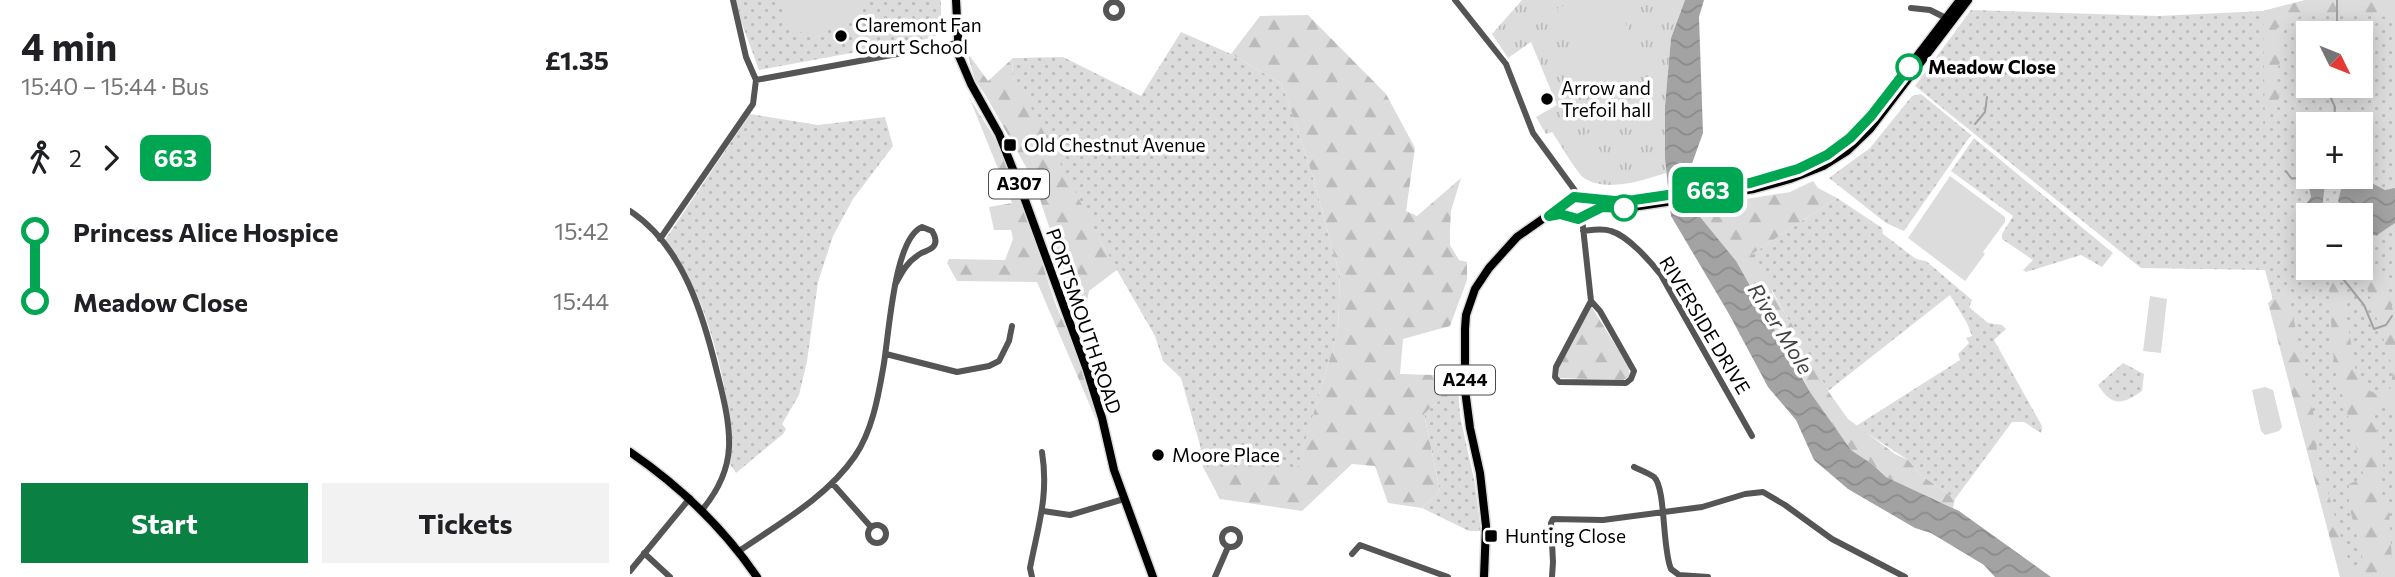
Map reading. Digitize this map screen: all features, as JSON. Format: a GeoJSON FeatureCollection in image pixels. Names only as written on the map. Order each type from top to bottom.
{"type":"FeatureCollection","features":[{"type":"Feature","properties":{"kind":"main road","name":"PORTSMOUTH ROAD"},"geometry":{"type":"LineString","coordinates":[[956,0],[959,56],[971,85],[999,134],[1073,330],[1102,418],[1114,470],[1153,577]]}},
{"type":"Feature","properties":{"kind":"main road"},"geometry":{"type":"LineString","coordinates":[[1706,194],[1780,175],[1806,166],[1835,150],[1871,116],[1959,0]]}},
{"type":"Feature","properties":{"kind":"main road"},"geometry":{"type":"LineString","coordinates":[[1575,198],[1627,201],[1754,189],[1819,169],[1847,151],[1875,122],[1968,0]]}},
{"type":"Feature","properties":{"kind":"main road"},"geometry":{"type":"LineString","coordinates":[[1570,215],[1567,211],[1575,198]]}},
{"type":"Feature","properties":{"kind":"main road"},"geometry":{"type":"LineString","coordinates":[[1575,198],[1589,204],[1585,215]]}},
{"type":"Feature","properties":{"kind":"main road","name":"A244"},"geometry":{"type":"LineString","coordinates":[[1484,577],[1486,553],[1483,491],[1465,390],[1466,315],[1480,278],[1496,259],[1517,237],[1575,198]]}},
{"type":"Feature","properties":{"kind":"main road"},"geometry":{"type":"LineString","coordinates":[[1549,216],[1570,215],[1576,219],[1602,207],[1621,208],[1668,198]]}},
{"type":"Feature","properties":{"kind":"main road"},"geometry":{"type":"LineString","coordinates":[[630,452],[690,498],[739,551],[757,577]]}},
{"type":"Feature","properties":{"kind":"street"},"geometry":{"type":"LineString","coordinates":[[660,239],[753,104],[755,80],[746,57],[733,0]]}},
{"type":"Feature","properties":{"kind":"street"},"geometry":{"type":"LineString","coordinates":[[1457,2],[1506,64],[1533,133],[1568,181],[1575,198]]}},
{"type":"Feature","properties":{"kind":"street"},"geometry":{"type":"LineString","coordinates":[[1911,8],[1930,10],[1946,18]]}},
{"type":"Feature","properties":{"kind":"street"},"geometry":{"type":"LineString","coordinates":[[755,80],[957,43]]}},
{"type":"Feature","properties":{"kind":"street"},"geometry":{"type":"LineString","coordinates":[[630,211],[646,223],[660,239],[690,287],[703,318],[722,391],[729,446],[719,484],[702,510]]}},
{"type":"Feature","properties":{"kind":"street"},"geometry":{"type":"LineString","coordinates":[[1585,215],[1583,231],[1591,301],[1556,367],[1555,377],[1559,382],[1626,383],[1634,371],[1600,311],[1591,301]]}},
{"type":"Feature","properties":{"kind":"street"},"geometry":{"type":"LineString","coordinates":[[739,551],[818,495],[832,483],[856,454],[872,418],[886,354],[895,285],[898,266],[916,230],[922,227],[932,231],[936,241],[934,245],[910,262],[895,285]]}},
{"type":"Feature","properties":{"kind":"street","name":"RIVERSIDE DRIVE"},"geometry":{"type":"LineString","coordinates":[[1583,231],[1613,231],[1649,260],[1661,275],[1752,436]]}},
{"type":"Feature","properties":{"kind":"street"},"geometry":{"type":"LineString","coordinates":[[886,354],[957,372],[989,366],[999,361],[1009,341],[1012,326]]}},
{"type":"Feature","properties":{"kind":"street"},"geometry":{"type":"LineString","coordinates":[[1032,577],[1030,568],[1046,489],[1042,452]]}},
{"type":"Feature","properties":{"kind":"street"},"geometry":{"type":"LineString","coordinates":[[1634,467],[1655,478],[1660,488],[1671,569],[1679,575],[1708,577]]}},
{"type":"Feature","properties":{"kind":"street"},"geometry":{"type":"LineString","coordinates":[[832,483],[871,527]]}},
{"type":"Feature","properties":{"kind":"street"},"geometry":{"type":"LineString","coordinates":[[1552,577],[1553,519],[1603,520],[1702,508],[1745,494],[1763,492],[1832,539],[1905,577]]}},
{"type":"Feature","properties":{"kind":"street"},"geometry":{"type":"LineString","coordinates":[[630,571],[690,498]]}},
{"type":"Feature","properties":{"kind":"street"},"geometry":{"type":"LineString","coordinates":[[1043,511],[1070,515],[1124,499]]}},
{"type":"Feature","properties":{"kind":"street"},"geometry":{"type":"LineString","coordinates":[[1352,554],[1360,545],[1448,577]]}},
{"type":"Feature","properties":{"kind":"street"},"geometry":{"type":"LineString","coordinates":[[1215,577],[1228,547]]}},
{"type":"Feature","properties":{"kind":"street"},"geometry":{"type":"LineString","coordinates":[[644,554],[670,577]]}},
{"type":"Feature","properties":{"kind":"green space","name":"Claremont Fan Court School"},"geometry":{"type":"Polygon","coordinates":[[[736,0],[941,0],[941,33],[932,38],[759,70],[736,0]]]}},
{"type":"Feature","properties":{"kind":"green space"},"geometry":{"type":"Polygon","coordinates":[[[786,0],[861,0],[854,13],[843,23],[829,30],[802,33],[792,27],[786,16],[786,0]]]}},
{"type":"Feature","properties":{"kind":"green space"},"geometry":{"type":"Polygon","coordinates":[[[1522,0],[1685,0],[1671,38],[1665,106],[1666,173],[1625,184],[1603,185],[1593,182],[1581,175],[1552,132],[1546,134],[1536,117],[1557,105],[1531,42],[1508,58],[1492,34],[1522,0]]]}},
{"type":"Feature","properties":{"kind":"green space"},"geometry":{"type":"Polygon","coordinates":[[[1579,0],[1617,0],[1645,74],[1590,95],[1557,8],[1579,0]]]}},
{"type":"Feature","properties":{"kind":"green space"},"geometry":{"type":"Polygon","coordinates":[[[2306,0],[2395,0],[2395,577],[2348,577],[2265,270],[2141,268],[1915,86],[1971,10],[2159,16],[2263,11],[2306,0]]]}},
{"type":"Feature","properties":{"kind":"green space"},"geometry":{"type":"Polygon","coordinates":[[[2306,0],[2395,0],[2395,17],[2306,14],[2276,29],[2286,50],[2276,71],[2280,96],[2265,126],[2263,11],[2306,0]]]}},
{"type":"Feature","properties":{"kind":"green space"},"geometry":{"type":"Polygon","coordinates":[[[1308,15],[1386,94],[1415,148],[1406,211],[1417,216],[1461,178],[1451,211],[1450,245],[1459,260],[1467,262],[1467,280],[1450,326],[1403,339],[1400,374],[1435,375],[1445,395],[1424,414],[1440,491],[1422,508],[1388,503],[1375,466],[1352,464],[1302,511],[1220,499],[1203,467],[1297,469],[1338,331],[1340,276],[1312,174],[1282,84],[1231,54],[1260,16],[1308,15]]]}},
{"type":"Feature","properties":{"kind":"green space"},"geometry":{"type":"Polygon","coordinates":[[[1181,32],[1231,54],[1282,84],[1312,174],[1340,276],[1338,331],[1297,470],[1203,467],[1200,445],[1181,378],[1163,361],[1155,336],[1012,77],[1013,58],[1063,57],[1141,96],[1181,32]]]}},
{"type":"Feature","properties":{"kind":"green space"},"geometry":{"type":"Polygon","coordinates":[[[967,52],[988,81],[1013,58],[1012,77],[1118,269],[1089,291],[1087,301],[1076,309],[1034,181],[975,80],[967,52]]]}},
{"type":"Feature","properties":{"kind":"green space"},"geometry":{"type":"Polygon","coordinates":[[[1921,94],[1971,135],[1904,231],[1886,223],[1829,178],[1870,148],[1912,96],[1921,94]]]}},
{"type":"Feature","properties":{"kind":"green space"},"geometry":{"type":"Polygon","coordinates":[[[969,97],[997,142],[1021,200],[1057,308],[1075,349],[1098,424],[1037,282],[957,281],[947,263],[949,259],[1005,260],[1013,239],[1011,230],[994,230],[989,207],[1012,203],[969,97]]]}},
{"type":"Feature","properties":{"kind":"green space"},"geometry":{"type":"Polygon","coordinates":[[[750,114],[818,125],[885,117],[893,146],[853,199],[833,236],[818,282],[807,361],[799,395],[782,424],[786,429],[736,473],[730,464],[727,399],[708,325],[690,280],[665,240],[750,114]]]}},
{"type":"Feature","properties":{"kind":"green space"},"geometry":{"type":"Polygon","coordinates":[[[1588,133],[1606,159],[1582,175],[1565,149],[1588,133]]]}},
{"type":"Feature","properties":{"kind":"green space"},"geometry":{"type":"Polygon","coordinates":[[[1974,138],[2113,253],[2102,267],[2081,255],[2026,272],[2023,270],[2033,260],[2002,239],[2002,234],[2013,216],[1951,171],[1974,138]]]}},
{"type":"Feature","properties":{"kind":"green space"},"geometry":{"type":"Polygon","coordinates":[[[1950,176],[2005,217],[2005,222],[1983,252],[1985,254],[1965,281],[1908,238],[1950,176]]]}},
{"type":"Feature","properties":{"kind":"green space"},"geometry":{"type":"Polygon","coordinates":[[[1813,181],[1818,188],[1837,198],[1752,254],[1776,284],[1772,292],[1805,346],[1828,391],[1848,419],[1895,454],[1908,460],[1921,475],[1955,499],[1953,508],[1886,477],[1851,450],[1810,392],[1790,352],[1696,212],[1696,207],[1790,192],[1813,181]]]}},
{"type":"Feature","properties":{"kind":"green space"},"geometry":{"type":"Polygon","coordinates":[[[1837,198],[1882,228],[1883,234],[1916,259],[1926,261],[1972,300],[1969,307],[1988,323],[2002,325],[2006,329],[1994,340],[2042,426],[2041,433],[2024,422],[2012,422],[1955,499],[1921,475],[1908,460],[1856,426],[1960,360],[1958,354],[1969,343],[1966,338],[1972,336],[1950,295],[1828,391],[1752,254],[1837,198]]]}},
{"type":"Feature","properties":{"kind":"green space"},"geometry":{"type":"Polygon","coordinates":[[[2373,275],[2388,281],[2388,293],[2395,317],[2395,405],[2383,403],[2374,413],[2383,466],[2381,490],[2389,512],[2393,577],[2340,577],[2268,303],[2279,293],[2288,292],[2315,421],[2317,454],[2346,555],[2355,568],[2359,567],[2363,560],[2349,505],[2349,484],[2359,480],[2363,473],[2334,364],[2329,290],[2334,280],[2341,286],[2356,372],[2368,390],[2379,395],[2391,388],[2393,369],[2366,280],[2373,280],[2373,275]]]}},
{"type":"Feature","properties":{"kind":"green space"},"geometry":{"type":"Polygon","coordinates":[[[2150,296],[2167,299],[2161,353],[2143,351],[2150,296]]]}},
{"type":"Feature","properties":{"kind":"green space"},"geometry":{"type":"Polygon","coordinates":[[[1591,306],[1629,367],[1629,377],[1623,380],[1559,378],[1559,367],[1591,306]]]}},
{"type":"Feature","properties":{"kind":"green space"},"geometry":{"type":"Polygon","coordinates":[[[2123,363],[2144,374],[2142,391],[2118,402],[2108,397],[2098,385],[2123,363]]]}},
{"type":"Feature","properties":{"kind":"green space"},"geometry":{"type":"Polygon","coordinates":[[[1457,373],[1460,416],[1475,484],[1481,531],[1469,531],[1422,508],[1440,491],[1424,414],[1445,395],[1435,375],[1457,373]]]}},
{"type":"Feature","properties":{"kind":"green space"},"geometry":{"type":"Polygon","coordinates":[[[2265,387],[2273,390],[2282,427],[2279,431],[2265,435],[2261,431],[2252,390],[2265,387]]]}},
{"type":"Feature","properties":{"kind":"water"},"geometry":{"type":"Polygon","coordinates":[[[1685,0],[1704,0],[1699,17],[1703,133],[1689,172],[1696,212],[1736,261],[1810,392],[1851,450],[1886,477],[1959,511],[2051,577],[1995,577],[1984,565],[1931,533],[1915,528],[1848,489],[1814,460],[1796,420],[1768,387],[1671,216],[1665,158],[1665,106],[1671,38],[1685,0]]]}},
{"type":"Feature","properties":{"kind":"water"},"geometry":{"type":"Polygon","coordinates":[[[2373,184],[2385,190],[2395,188],[2395,223],[2373,235],[2373,203],[2338,201],[2341,189],[2373,189],[2373,184]]]}},
{"type":"Feature","properties":{"kind":"water"},"geometry":{"type":"Polygon","coordinates":[[[2309,189],[2324,189],[2323,203],[2307,203],[2311,197],[2309,189]]]}},
{"type":"Feature","properties":{"kind":"waterway"},"geometry":{"type":"LineString","coordinates":[[2337,0],[2337,21]]}},
{"type":"Feature","properties":{"kind":"waterway"},"geometry":{"type":"LineString","coordinates":[[1975,124],[1985,112],[1987,97]]}},
{"type":"Feature","properties":{"kind":"waterway"},"geometry":{"type":"LineString","coordinates":[[2331,98],[2335,112]]}},
{"type":"Feature","properties":{"kind":"waterway"},"geometry":{"type":"LineString","coordinates":[[2286,171],[2291,178],[2296,178]]}},
{"type":"Feature","properties":{"kind":"waterway"},"geometry":{"type":"LineString","coordinates":[[2344,280],[2364,305],[2374,329],[2386,325],[2392,316]]}},
{"type":"Feature","properties":{"kind":"bus line","name":"663"},"geometry":{"type":"LineString","coordinates":[[1624,208],[1602,207],[1578,219],[1570,215],[1549,216],[1579,196],[1627,201],[1750,183],[1806,166],[1835,150],[1857,131],[1909,67]]}},
{"type":"Feature","properties":{"kind":"place","name":"Claremont Fan Court School"},"geometry":{"type":"Point","coordinates":[841,36]}},
{"type":"Feature","properties":{"kind":"place","name":"Meadow Close"},"geometry":{"type":"Point","coordinates":[1909,67]}},
{"type":"Feature","properties":{"kind":"place","name":"Arrow and Trefoil hall"},"geometry":{"type":"Point","coordinates":[1547,99]}},
{"type":"Feature","properties":{"kind":"place","name":"Old Chestnut Avenue"},"geometry":{"type":"Point","coordinates":[1010,145]}},
{"type":"Feature","properties":{"kind":"place","name":"Moore Place"},"geometry":{"type":"Point","coordinates":[1158,455]}},
{"type":"Feature","properties":{"kind":"place","name":"Hunting Close"},"geometry":{"type":"Point","coordinates":[1491,536]}},
{"type":"Feature","properties":{"kind":"water label","name":"River Mole"},"geometry":{"type":"Point","coordinates":[1780,329]}}]}
